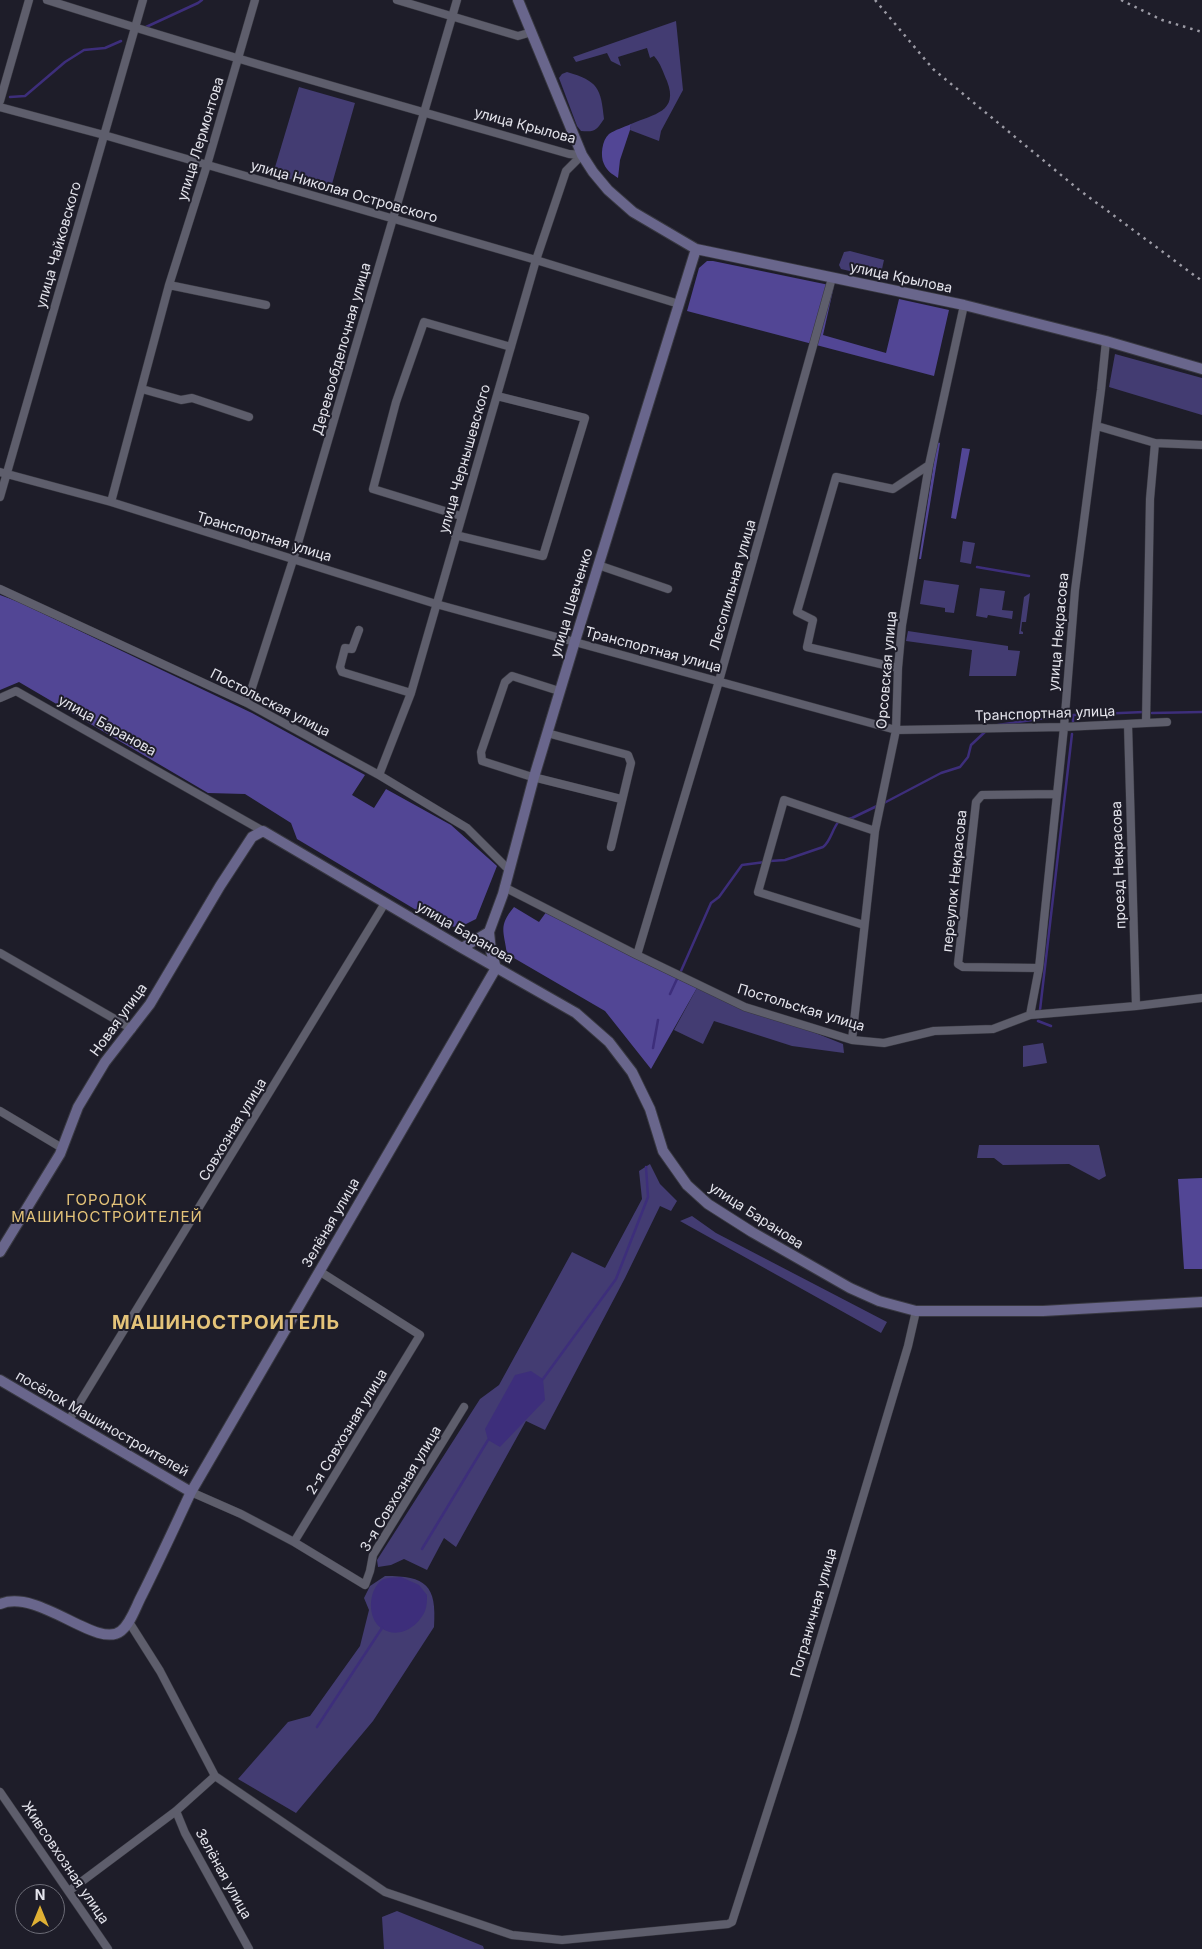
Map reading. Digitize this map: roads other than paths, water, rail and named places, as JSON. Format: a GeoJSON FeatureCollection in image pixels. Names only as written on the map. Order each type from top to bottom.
{"type":"FeatureCollection","features":[{"type":"Feature","properties":{"kind":"main road"},"geometry":{"type":"LineString","coordinates":[[518,0],[582,155]]}},
{"type":"Feature","properties":{"kind":"main road","name":"улица Крылова"},"geometry":{"type":"LineString","coordinates":[[582,155],[608,190],[633,212],[696,249],[964,305],[1106,341],[1202,369]]}},
{"type":"Feature","properties":{"kind":"main road","name":"улица Шевченко"},"geometry":{"type":"LineString","coordinates":[[496,968],[490,950],[489,932],[504,887],[534,777],[598,564],[696,249]]}},
{"type":"Feature","properties":{"kind":"main road","name":"улица Баранова"},"geometry":{"type":"LineString","coordinates":[[263,831],[576,1013],[609,1042],[632,1072],[650,1108],[663,1151],[687,1185],[708,1204],[752,1232],[850,1288],[880,1301],[916,1311],[1043,1311],[1202,1302]]}},
{"type":"Feature","properties":{"kind":"main road","name":"Новая улица"},"geometry":{"type":"LineString","coordinates":[[0,1252],[62,1148],[78,1107],[105,1062],[150,1004],[220,886],[252,837],[263,831]]}},
{"type":"Feature","properties":{"kind":"main road"},"geometry":{"type":"LineString","coordinates":[[462,948],[489,932]]}},
{"type":"Feature","properties":{"kind":"main road","name":"Зелёная улица"},"geometry":{"type":"LineString","coordinates":[[191,1492],[496,968]]}},
{"type":"Feature","properties":{"kind":"main road","name":"посёлок Машиностроителей"},"geometry":{"type":"LineString","coordinates":[[0,1380],[191,1492]]}},
{"type":"Feature","properties":{"kind":"main road"},"geometry":{"type":"LineString","coordinates":[[0,1604],[10,1601],[28,1602],[82,1626],[105,1634],[115,1635],[123,1630],[129,1622],[191,1492]]}},
{"type":"Feature","properties":{"kind":"street"},"geometry":{"type":"LineString","coordinates":[[0,101],[29,0]]}},
{"type":"Feature","properties":{"kind":"street","name":"улица Крылова"},"geometry":{"type":"LineString","coordinates":[[48,0],[135,28],[424,112],[570,154],[582,155]]}},
{"type":"Feature","properties":{"kind":"street","name":"улица Чайковского"},"geometry":{"type":"LineString","coordinates":[[0,497],[4,473],[143,0]]}},
{"type":"Feature","properties":{"kind":"street","name":"улица Лермонтова"},"geometry":{"type":"LineString","coordinates":[[111,502],[169,285],[207,166],[256,0]]}},
{"type":"Feature","properties":{"kind":"street"},"geometry":{"type":"LineString","coordinates":[[398,0],[518,36],[532,32]]}},
{"type":"Feature","properties":{"kind":"street","name":"Деревообделочная улица"},"geometry":{"type":"LineString","coordinates":[[248,703],[293,560],[457,0]]}},
{"type":"Feature","properties":{"kind":"street","name":"улица Николая Островского"},"geometry":{"type":"LineString","coordinates":[[0,107],[104,135],[536,260],[679,304]]}},
{"type":"Feature","properties":{"kind":"street","name":"улица Чернышевского"},"geometry":{"type":"LineString","coordinates":[[379,775],[410,693],[536,260],[566,171],[582,155]]}},
{"type":"Feature","properties":{"kind":"street","name":"Лесопильная улица"},"geometry":{"type":"LineString","coordinates":[[637,955],[718,681],[832,278]]}},
{"type":"Feature","properties":{"kind":"street"},"geometry":{"type":"LineString","coordinates":[[169,285],[266,305]]}},
{"type":"Feature","properties":{"kind":"street","name":"Орсовская улица"},"geometry":{"type":"LineString","coordinates":[[852,1040],[875,831],[896,730],[898,668],[902,625],[929,465],[964,305]]}},
{"type":"Feature","properties":{"kind":"street"},"geometry":{"type":"LineString","coordinates":[[461,516],[373,489],[396,402],[424,322],[511,347]]}},
{"type":"Feature","properties":{"kind":"street","name":"улица Некрасова"},"geometry":{"type":"LineString","coordinates":[[1030,1014],[1039,968],[1064,727],[1075,590],[1106,341]]}},
{"type":"Feature","properties":{"kind":"street"},"geometry":{"type":"LineString","coordinates":[[142,389],[181,400],[192,398],[249,417]]}},
{"type":"Feature","properties":{"kind":"street"},"geometry":{"type":"LineString","coordinates":[[455,535],[543,556],[585,418],[496,396]]}},
{"type":"Feature","properties":{"kind":"street"},"geometry":{"type":"LineString","coordinates":[[1096,426],[1155,443],[1202,445]]}},
{"type":"Feature","properties":{"kind":"street"},"geometry":{"type":"LineString","coordinates":[[1146,723],[1150,499],[1155,443]]}},
{"type":"Feature","properties":{"kind":"street"},"geometry":{"type":"LineString","coordinates":[[898,668],[807,647],[813,620],[797,612],[836,477],[893,489],[929,465]]}},
{"type":"Feature","properties":{"kind":"street","name":"Транспортная улица"},"geometry":{"type":"LineString","coordinates":[[4,473],[111,502],[436,604],[896,730],[1064,727],[1167,722]]}},
{"type":"Feature","properties":{"kind":"street"},"geometry":{"type":"LineString","coordinates":[[598,564],[668,590]]}},
{"type":"Feature","properties":{"kind":"street","name":"Постольская улица"},"geometry":{"type":"LineString","coordinates":[[0,589],[248,703],[379,775],[467,828],[508,870]]}},
{"type":"Feature","properties":{"kind":"street"},"geometry":{"type":"LineString","coordinates":[[359,630],[352,649],[345,648],[340,667],[342,672],[410,693]]}},
{"type":"Feature","properties":{"kind":"street"},"geometry":{"type":"LineString","coordinates":[[560,691],[512,676],[505,682],[481,752],[482,761],[534,777],[621,799]]}},
{"type":"Feature","properties":{"kind":"street","name":"улица Баранова"},"geometry":{"type":"LineString","coordinates":[[0,698],[16,690],[263,831]]}},
{"type":"Feature","properties":{"kind":"street","name":"проезд Некрасова"},"geometry":{"type":"LineString","coordinates":[[1128,724],[1136,1006]]}},
{"type":"Feature","properties":{"kind":"street"},"geometry":{"type":"LineString","coordinates":[[547,733],[628,755],[631,763],[610,847]]}},
{"type":"Feature","properties":{"kind":"street","name":"переулок Некрасова"},"geometry":{"type":"LineString","coordinates":[[1039,968],[963,967],[958,964],[976,802],[982,795],[1056,794]]}},
{"type":"Feature","properties":{"kind":"street"},"geometry":{"type":"LineString","coordinates":[[864,925],[758,892],[784,800],[875,831]]}},
{"type":"Feature","properties":{"kind":"street","name":"Постольская улица"},"geometry":{"type":"LineString","coordinates":[[504,887],[744,1007],[852,1040],[884,1043],[934,1030],[993,1029],[1030,1014],[1136,1006],[1202,998]]}},
{"type":"Feature","properties":{"kind":"street","name":"Совхозная улица"},"geometry":{"type":"LineString","coordinates":[[70,1420],[385,902]]}},
{"type":"Feature","properties":{"kind":"street"},"geometry":{"type":"LineString","coordinates":[[0,953],[132,1029]]}},
{"type":"Feature","properties":{"kind":"street"},"geometry":{"type":"LineString","coordinates":[[0,1111],[62,1148]]}},
{"type":"Feature","properties":{"kind":"street","name":"2-я Совхозная улица"},"geometry":{"type":"LineString","coordinates":[[294,1542],[420,1335],[319,1271]]}},
{"type":"Feature","properties":{"kind":"street","name":"Пограничная улица"},"geometry":{"type":"LineString","coordinates":[[215,1776],[385,1892],[512,1935],[562,1940],[728,1924],[732,1922],[793,1731],[908,1346],[916,1311]]}},
{"type":"Feature","properties":{"kind":"street","name":"3-я Совхозная улица"},"geometry":{"type":"LineString","coordinates":[[294,1542],[365,1586],[373,1555],[464,1407]]}},
{"type":"Feature","properties":{"kind":"street"},"geometry":{"type":"LineString","coordinates":[[191,1492],[241,1514],[294,1542]]}},
{"type":"Feature","properties":{"kind":"street"},"geometry":{"type":"LineString","coordinates":[[69,1891],[176,1811],[215,1776],[160,1672],[129,1622]]}},
{"type":"Feature","properties":{"kind":"street","name":"Живсовхозная улица"},"geometry":{"type":"LineString","coordinates":[[0,1792],[108,1949]]}},
{"type":"Feature","properties":{"kind":"street","name":"Зелёная улица"},"geometry":{"type":"LineString","coordinates":[[176,1811],[185,1833],[249,1949]]}},
{"type":"Feature","properties":{"kind":"waterway"},"geometry":{"type":"LineString","coordinates":[[146,27],[202,0]]}},
{"type":"Feature","properties":{"kind":"waterway"},"geometry":{"type":"LineString","coordinates":[[10,97],[25,96],[65,62],[84,50],[105,48],[121,41]]}},
{"type":"Feature","properties":{"kind":"waterway"},"geometry":{"type":"LineString","coordinates":[[977,567],[1029,576]]}},
{"type":"Feature","properties":{"kind":"waterway"},"geometry":{"type":"LineString","coordinates":[[1073,725],[1073,715],[1144,712]]}},
{"type":"Feature","properties":{"kind":"waterway"},"geometry":{"type":"LineString","coordinates":[[1152,713],[1202,712]]}},
{"type":"Feature","properties":{"kind":"waterway"},"geometry":{"type":"LineString","coordinates":[[998,725],[1059,716]]}},
{"type":"Feature","properties":{"kind":"waterway"},"geometry":{"type":"LineString","coordinates":[[884,803],[941,773],[960,767],[968,757],[971,745],[987,730]]}},
{"type":"Feature","properties":{"kind":"waterway"},"geometry":{"type":"LineString","coordinates":[[1040,1010],[1072,734]]}},
{"type":"Feature","properties":{"kind":"waterway"},"geometry":{"type":"LineString","coordinates":[[846,819],[877,806]]}},
{"type":"Feature","properties":{"kind":"waterway"},"geometry":{"type":"LineString","coordinates":[[770,861],[785,860],[823,847],[828,842],[839,821]]}},
{"type":"Feature","properties":{"kind":"waterway"},"geometry":{"type":"LineString","coordinates":[[681,971],[711,903],[719,897],[742,865],[765,862]]}},
{"type":"Feature","properties":{"kind":"waterway"},"geometry":{"type":"LineString","coordinates":[[670,994],[677,979]]}},
{"type":"Feature","properties":{"kind":"waterway"},"geometry":{"type":"LineString","coordinates":[[653,1048],[658,1020]]}},
{"type":"Feature","properties":{"kind":"waterway"},"geometry":{"type":"LineString","coordinates":[[1038,1021],[1051,1026]]}},
{"type":"Feature","properties":{"kind":"waterway"},"geometry":{"type":"LineString","coordinates":[[543,1379],[616,1279],[648,1197],[646,1167]]}},
{"type":"Feature","properties":{"kind":"waterway"},"geometry":{"type":"LineString","coordinates":[[422,1549],[488,1440]]}},
{"type":"Feature","properties":{"kind":"waterway"},"geometry":{"type":"LineString","coordinates":[[317,1727],[382,1628]]}},
{"type":"Feature","properties":{"kind":"railway"},"geometry":{"type":"LineString","coordinates":[[875,0],[933,69],[1078,189],[1202,281]]}},
{"type":"Feature","properties":{"kind":"railway"},"geometry":{"type":"LineString","coordinates":[[1121,0],[1162,20],[1202,32]]}},
{"type":"Feature","properties":{"kind":"district","name":"ГОРОДОК МАШИНОСТРОИТЕЛЕЙ"},"geometry":{"type":"Point","coordinates":[107,1208]}},
{"type":"Feature","properties":{"kind":"district","name":"МАШИНОСТРОИТЕЛЬ"},"geometry":{"type":"Point","coordinates":[226,1323]}}]}
